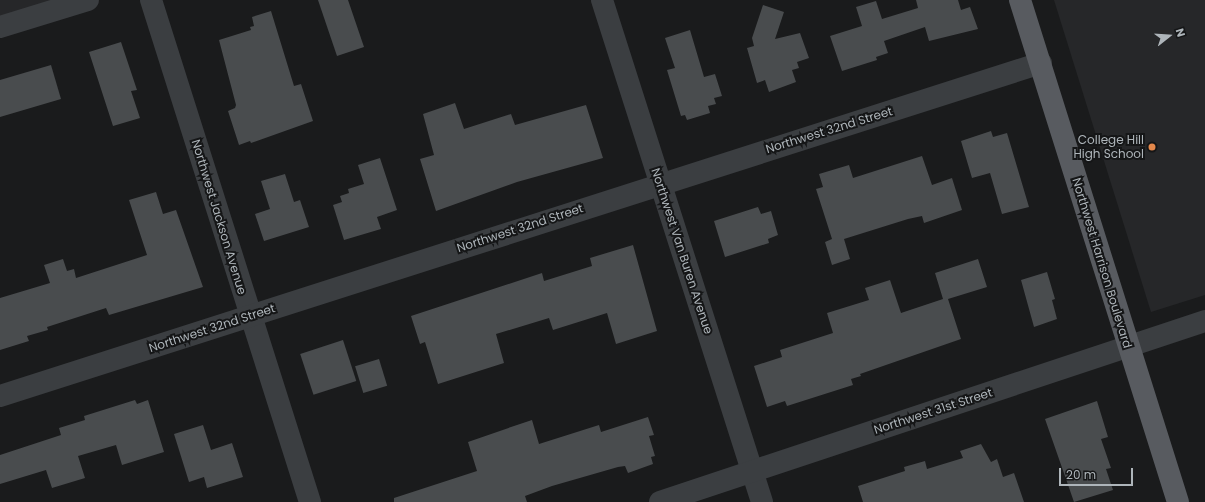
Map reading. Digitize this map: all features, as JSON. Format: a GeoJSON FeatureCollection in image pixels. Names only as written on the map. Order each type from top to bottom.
{"type":"FeatureCollection","features":[{"type":"Feature","properties":{"kind":"main road","name":"Northwest Harrison Boulevard"},"geometry":{"type":"LineString","coordinates":[[1020,0],[1178,502]]}},
{"type":"Feature","properties":{"kind":"street"},"geometry":{"type":"LineString","coordinates":[[0,27],[88,0]]}},
{"type":"Feature","properties":{"kind":"street","name":"Northwest Jackson Avenue"},"geometry":{"type":"LineString","coordinates":[[151,0],[310,502]]}},
{"type":"Feature","properties":{"kind":"street","name":"Northwest Van Buren Avenue"},"geometry":{"type":"LineString","coordinates":[[602,0],[762,502]]}},
{"type":"Feature","properties":{"kind":"street","name":"Northwest 32nd Street"},"geometry":{"type":"LineString","coordinates":[[0,396],[660,183],[1041,63]]}},
{"type":"Feature","properties":{"kind":"street","name":"Northwest 31st Street"},"geometry":{"type":"LineString","coordinates":[[660,502],[1205,321]]}},
{"type":"Feature","properties":{"kind":"shaded area"},"geometry":{"type":"Polygon","coordinates":[[[0,0],[67,0],[0,21],[0,0]]]}},
{"type":"Feature","properties":{"kind":"shaded area","name":"College Hill High School"},"geometry":{"type":"Polygon","coordinates":[[[1054,0],[1205,0],[1205,295],[1151,312],[1054,0]]]}},
{"type":"Feature","properties":{"kind":"building"},"geometry":{"type":"Polygon","coordinates":[[[318,0],[348,0],[364,47],[337,56],[318,0]]]}},
{"type":"Feature","properties":{"kind":"building"},"geometry":{"type":"Polygon","coordinates":[[[916,0],[958,0],[961,10],[970,7],[978,29],[929,41],[925,27],[884,41],[888,53],[876,57],[877,60],[842,71],[830,36],[862,26],[856,7],[876,1],[882,19],[918,8],[916,0]]]}},
{"type":"Feature","properties":{"kind":"building"},"geometry":{"type":"Polygon","coordinates":[[[763,5],[784,12],[775,39],[800,33],[809,58],[797,62],[799,68],[792,70],[796,82],[769,92],[765,80],[757,83],[747,48],[754,46],[752,38],[763,5]]]}},
{"type":"Feature","properties":{"kind":"building"},"geometry":{"type":"Polygon","coordinates":[[[271,11],[294,86],[301,84],[313,121],[251,143],[250,141],[239,145],[228,111],[235,108],[236,105],[219,40],[251,30],[250,27],[254,26],[252,17],[271,11]]]}},
{"type":"Feature","properties":{"kind":"building"},"geometry":{"type":"Polygon","coordinates":[[[690,30],[704,77],[715,74],[722,96],[714,98],[716,104],[708,106],[710,113],[687,120],[685,115],[681,116],[667,70],[675,68],[665,38],[690,30]]]}},
{"type":"Feature","properties":{"kind":"building"},"geometry":{"type":"Polygon","coordinates":[[[121,42],[137,90],[131,91],[140,118],[113,126],[89,52],[121,42]]]}},
{"type":"Feature","properties":{"kind":"building"},"geometry":{"type":"Polygon","coordinates":[[[51,65],[61,99],[0,117],[0,80],[51,65]]]}},
{"type":"Feature","properties":{"kind":"building"},"geometry":{"type":"Polygon","coordinates":[[[455,103],[464,129],[511,114],[515,125],[586,105],[603,158],[517,182],[436,211],[420,159],[434,155],[423,114],[455,103]]]}},
{"type":"Feature","properties":{"kind":"building"},"geometry":{"type":"Polygon","coordinates":[[[991,131],[993,137],[1007,133],[1029,207],[1002,214],[990,173],[972,178],[961,141],[991,131]]]}},
{"type":"Feature","properties":{"kind":"building"},"geometry":{"type":"Polygon","coordinates":[[[922,156],[932,185],[952,178],[962,210],[924,223],[922,216],[908,219],[844,239],[850,259],[832,265],[825,242],[832,239],[816,189],[823,187],[819,174],[849,165],[853,178],[922,156]]]}},
{"type":"Feature","properties":{"kind":"building"},"geometry":{"type":"Polygon","coordinates":[[[380,158],[397,210],[377,217],[381,229],[344,240],[333,205],[342,202],[340,196],[349,193],[348,189],[364,184],[358,165],[380,158]]]}},
{"type":"Feature","properties":{"kind":"building"},"geometry":{"type":"Polygon","coordinates":[[[285,174],[294,202],[300,200],[309,227],[264,241],[255,214],[270,209],[261,181],[285,174]]]}},
{"type":"Feature","properties":{"kind":"building"},"geometry":{"type":"Polygon","coordinates":[[[156,192],[163,214],[176,210],[203,287],[109,315],[106,308],[47,327],[48,330],[27,336],[29,341],[0,350],[0,298],[50,283],[44,265],[63,259],[67,271],[74,269],[76,278],[147,255],[129,200],[156,192]]]}},
{"type":"Feature","properties":{"kind":"building"},"geometry":{"type":"Polygon","coordinates":[[[758,207],[761,214],[771,211],[778,235],[768,239],[769,243],[725,257],[714,221],[758,207]]]}},
{"type":"Feature","properties":{"kind":"building"},"geometry":{"type":"Polygon","coordinates":[[[633,245],[657,331],[616,344],[607,313],[553,330],[549,318],[496,334],[504,363],[438,384],[425,342],[420,344],[411,316],[542,273],[544,281],[592,266],[590,258],[633,245]]]}},
{"type":"Feature","properties":{"kind":"building"},"geometry":{"type":"Polygon","coordinates":[[[978,259],[987,287],[948,299],[961,339],[860,374],[861,376],[851,379],[853,385],[787,406],[785,401],[767,407],[754,366],[782,357],[780,350],[833,333],[827,313],[869,300],[865,288],[890,280],[901,313],[943,299],[935,273],[978,259]]]}},
{"type":"Feature","properties":{"kind":"building"},"geometry":{"type":"Polygon","coordinates":[[[1047,272],[1055,299],[1052,300],[1057,319],[1034,327],[1021,280],[1047,272]]]}},
{"type":"Feature","properties":{"kind":"building"},"geometry":{"type":"Polygon","coordinates":[[[343,340],[356,381],[313,395],[300,354],[343,340]]]}},
{"type":"Feature","properties":{"kind":"building"},"geometry":{"type":"Polygon","coordinates":[[[379,359],[387,386],[363,393],[355,366],[379,359]]]}},
{"type":"Feature","properties":{"kind":"building"},"geometry":{"type":"Polygon","coordinates":[[[135,400],[137,404],[148,400],[164,452],[122,465],[116,445],[78,456],[85,478],[52,488],[46,470],[0,484],[0,455],[61,435],[59,428],[85,420],[84,416],[135,400]]]}},
{"type":"Feature","properties":{"kind":"building"},"geometry":{"type":"Polygon","coordinates":[[[1097,401],[1108,437],[1101,439],[1111,468],[1106,469],[1113,490],[1074,502],[1045,419],[1097,401]]]}},
{"type":"Feature","properties":{"kind":"building"},"geometry":{"type":"Polygon","coordinates":[[[648,417],[654,435],[649,436],[655,456],[651,457],[653,464],[628,473],[625,466],[618,467],[552,486],[525,496],[527,502],[394,502],[394,498],[477,471],[468,442],[514,426],[532,420],[539,444],[599,425],[601,432],[648,417]]]}},
{"type":"Feature","properties":{"kind":"building"},"geometry":{"type":"Polygon","coordinates":[[[203,425],[211,450],[232,443],[243,477],[207,488],[204,477],[189,482],[174,434],[203,425]]]}},
{"type":"Feature","properties":{"kind":"building"},"geometry":{"type":"Polygon","coordinates":[[[981,444],[991,462],[997,459],[1003,477],[1014,473],[1024,502],[863,502],[858,486],[905,471],[904,467],[925,461],[927,469],[963,458],[960,451],[981,444]]]}},
{"type":"Feature","properties":{"kind":"place","name":"College Hill High School"},"geometry":{"type":"Point","coordinates":[1152,147]}}]}
